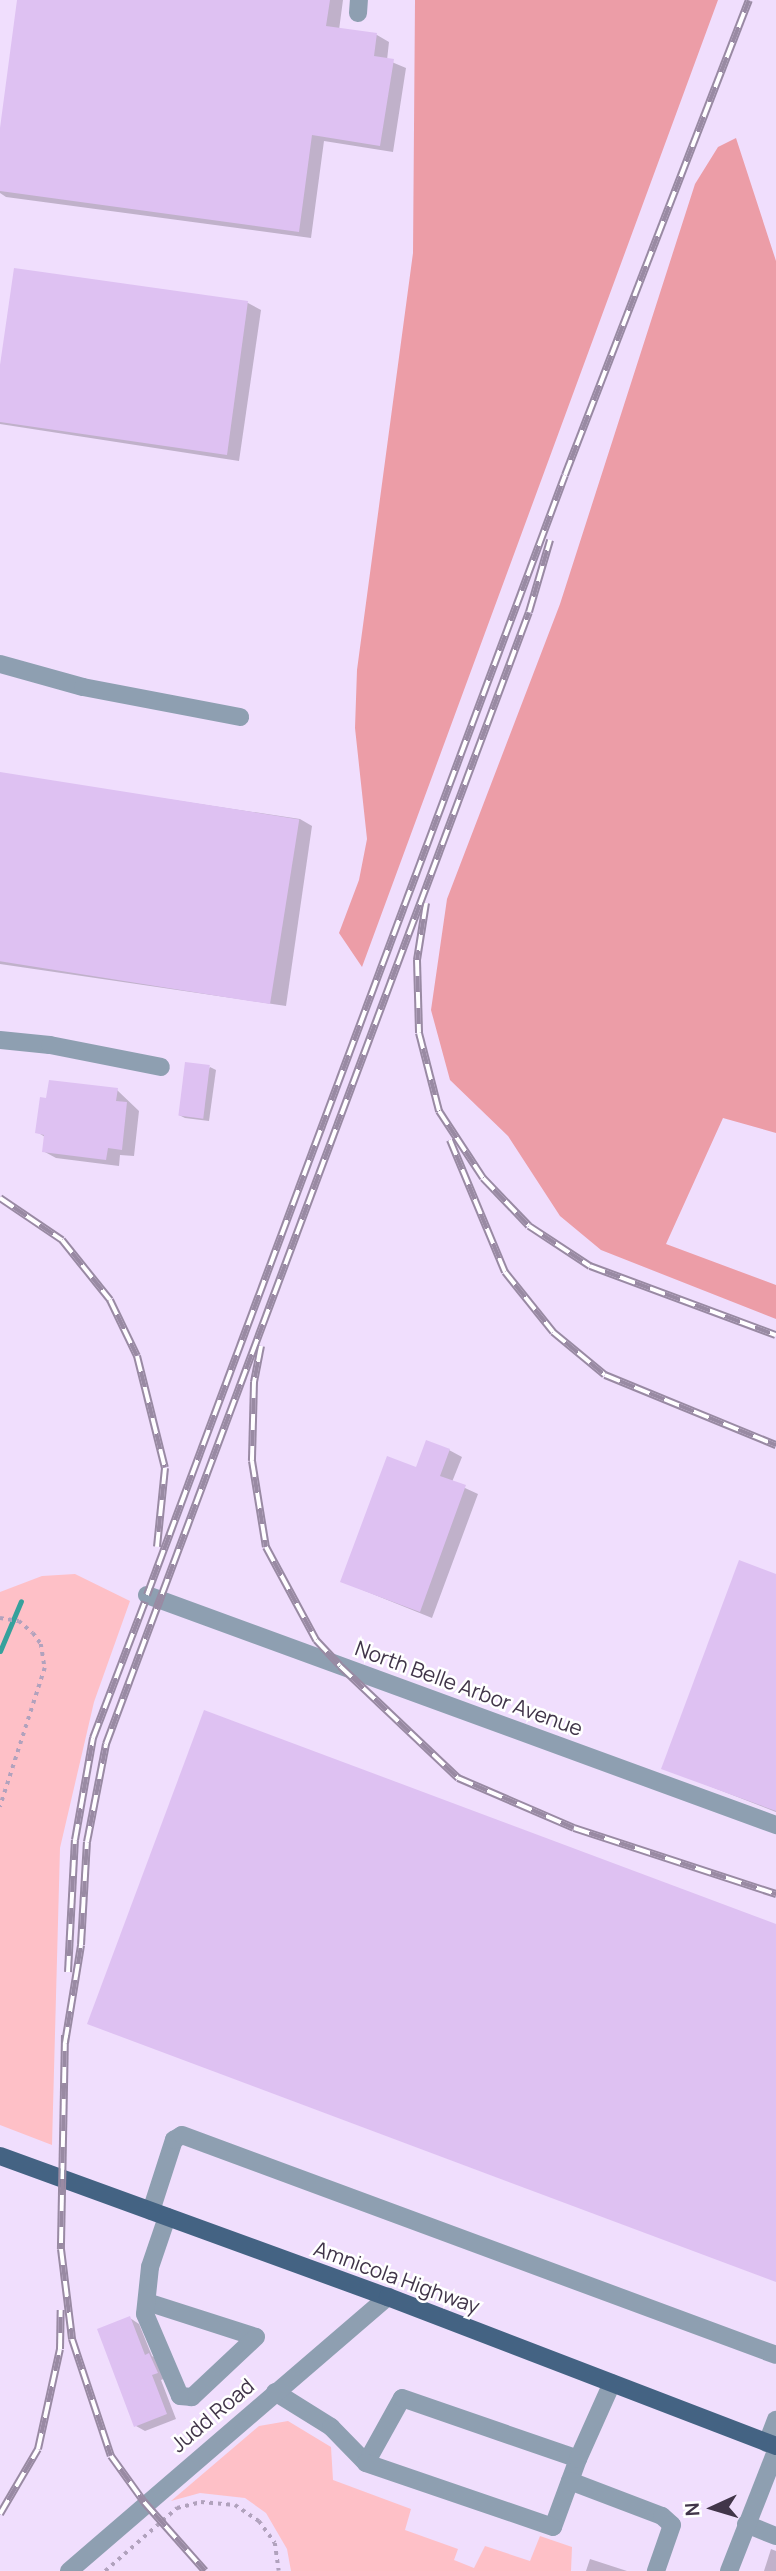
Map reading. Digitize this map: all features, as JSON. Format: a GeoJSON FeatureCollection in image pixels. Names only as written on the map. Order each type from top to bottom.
{"type":"FeatureCollection","features":[{"type":"Feature","properties":{"kind":"main road","name":"Amnicola Highway"},"geometry":{"type":"LineString","coordinates":[[0,2156],[388,2297],[773,2446]]}},
{"type":"Feature","properties":{"kind":"street"},"geometry":{"type":"LineString","coordinates":[[0,664],[83,688],[240,717]]}},
{"type":"Feature","properties":{"kind":"street"},"geometry":{"type":"LineString","coordinates":[[0,1040],[50,1045],[161,1067]]}},
{"type":"Feature","properties":{"kind":"street","name":"North Belle Arbor Avenue"},"geometry":{"type":"LineString","coordinates":[[147,1595],[776,1825]]}},
{"type":"Feature","properties":{"kind":"street"},"geometry":{"type":"LineString","coordinates":[[147,2302],[256,2337],[192,2397],[180,2396],[145,2314],[150,2267],[174,2140],[182,2135],[776,2355]]}},
{"type":"Feature","properties":{"kind":"street","name":"Judd Road"},"geometry":{"type":"LineString","coordinates":[[69,2571],[388,2297]]}},
{"type":"Feature","properties":{"kind":"street"},"geometry":{"type":"LineString","coordinates":[[275,2392],[331,2427],[366,2463],[553,2527],[578,2459],[612,2383]]}},
{"type":"Feature","properties":{"kind":"street"},"geometry":{"type":"LineString","coordinates":[[366,2463],[402,2398],[578,2459]]}},
{"type":"Feature","properties":{"kind":"street"},"geometry":{"type":"LineString","coordinates":[[729,2571],[773,2446],[776,2420]]}},
{"type":"Feature","properties":{"kind":"street"},"geometry":{"type":"LineString","coordinates":[[570,2481],[662,2516],[673,2525],[656,2571]]}},
{"type":"Feature","properties":{"kind":"street"},"geometry":{"type":"LineString","coordinates":[[746,2524],[776,2536]]}},
{"type":"Feature","properties":{"kind":"path"},"geometry":{"type":"LineString","coordinates":[[0,1807],[45,1668],[41,1644],[19,1621],[1,1618]]}},
{"type":"Feature","properties":{"kind":"path"},"geometry":{"type":"LineString","coordinates":[[104,2571],[177,2508],[201,2502],[235,2505],[259,2521],[275,2543],[279,2571]]}},
{"type":"Feature","properties":{"kind":"shaded area"},"geometry":{"type":"Polygon","coordinates":[[[415,0],[718,0],[362,967],[339,933],[359,880],[367,839],[355,728],[357,670],[413,253],[415,0]]]}},
{"type":"Feature","properties":{"kind":"shaded area"},"geometry":{"type":"Polygon","coordinates":[[[736,138],[776,261],[776,1133],[723,1118],[666,1244],[776,1285],[776,1319],[601,1250],[560,1216],[508,1136],[450,1080],[431,1010],[447,899],[560,604],[695,184],[718,147],[736,138]]]}},
{"type":"Feature","properties":{"kind":"shaded area"},"geometry":{"type":"Polygon","coordinates":[[[75,1574],[130,1601],[94,1702],[60,1848],[52,2145],[0,2125],[0,1592],[42,1576],[75,1574]]]}},
{"type":"Feature","properties":{"kind":"shaded area"},"geometry":{"type":"Polygon","coordinates":[[[288,2421],[331,2447],[333,2480],[411,2509],[405,2530],[458,2549],[454,2560],[474,2568],[485,2546],[530,2561],[540,2536],[572,2547],[571,2571],[291,2571],[287,2549],[266,2513],[245,2498],[200,2493],[171,2501],[259,2426],[288,2421]]]}},
{"type":"Feature","properties":{"kind":"building"},"geometry":{"type":"Polygon","coordinates":[[[17,0],[330,0],[326,26],[377,33],[374,56],[394,59],[380,146],[312,135],[299,232],[0,191],[0,128],[17,0]]]}},
{"type":"Feature","properties":{"kind":"building"},"geometry":{"type":"Polygon","coordinates":[[[14,268],[248,301],[227,455],[0,422],[0,365],[14,268]]]}},
{"type":"Feature","properties":{"kind":"building"},"geometry":{"type":"Polygon","coordinates":[[[0,772],[299,819],[270,1004],[0,961],[0,772]]]}},
{"type":"Feature","properties":{"kind":"building"},"geometry":{"type":"Polygon","coordinates":[[[185,1062],[210,1065],[203,1119],[178,1116],[185,1062]]]}},
{"type":"Feature","properties":{"kind":"building"},"geometry":{"type":"Polygon","coordinates":[[[49,1080],[118,1088],[116,1101],[127,1102],[122,1150],[108,1148],[106,1160],[42,1152],[44,1135],[35,1133],[40,1097],[46,1098],[49,1080]]]}},
{"type":"Feature","properties":{"kind":"building"},"geometry":{"type":"Polygon","coordinates":[[[426,1440],[450,1449],[440,1476],[466,1485],[420,1612],[340,1582],[387,1456],[416,1467],[426,1440]]]}},
{"type":"Feature","properties":{"kind":"building"},"geometry":{"type":"Polygon","coordinates":[[[739,1560],[776,1574],[776,1811],[661,1769],[739,1560]]]}},
{"type":"Feature","properties":{"kind":"building"},"geometry":{"type":"Polygon","coordinates":[[[204,1710],[776,1924],[776,2282],[87,2024],[204,1710]]]}},
{"type":"Feature","properties":{"kind":"building"},"geometry":{"type":"Polygon","coordinates":[[[130,2316],[145,2355],[149,2353],[158,2373],[152,2375],[167,2414],[134,2427],[97,2329],[130,2316]]]}},
{"type":"Feature","properties":{"kind":"waterway"},"geometry":{"type":"LineString","coordinates":[[0,1651],[21,1601]]}},
{"type":"Feature","properties":{"kind":"railway"},"geometry":{"type":"LineString","coordinates":[[147,1595],[565,475],[749,0]]}},
{"type":"Feature","properties":{"kind":"railway"},"geometry":{"type":"LineString","coordinates":[[65,2043],[81,1945],[87,1842],[106,1744],[529,612],[550,540]]}},
{"type":"Feature","properties":{"kind":"railway"},"geometry":{"type":"LineString","coordinates":[[426,903],[417,960],[419,1033],[439,1111],[483,1178],[529,1226],[590,1266],[776,1335]]}},
{"type":"Feature","properties":{"kind":"railway"},"geometry":{"type":"LineString","coordinates":[[450,1140],[505,1272],[553,1332],[605,1375],[776,1445]]}},
{"type":"Feature","properties":{"kind":"railway"},"geometry":{"type":"LineString","coordinates":[[0,1198],[62,1240],[110,1300],[137,1356],[165,1468],[157,1547]]}},
{"type":"Feature","properties":{"kind":"railway"},"geometry":{"type":"LineString","coordinates":[[261,1346],[254,1382],[252,1461],[266,1547],[316,1640],[340,1666],[458,1778],[574,1828],[776,1894]]}},
{"type":"Feature","properties":{"kind":"railway"},"geometry":{"type":"LineString","coordinates":[[68,1972],[75,1840],[93,1738],[145,1602]]}},
{"type":"Feature","properties":{"kind":"railway"},"geometry":{"type":"LineString","coordinates":[[65,2035],[61,2249],[72,2339],[111,2456],[144,2502],[205,2571]]}},
{"type":"Feature","properties":{"kind":"railway"},"geometry":{"type":"LineString","coordinates":[[0,2514],[38,2449],[60,2349],[61,2310]]}}]}
